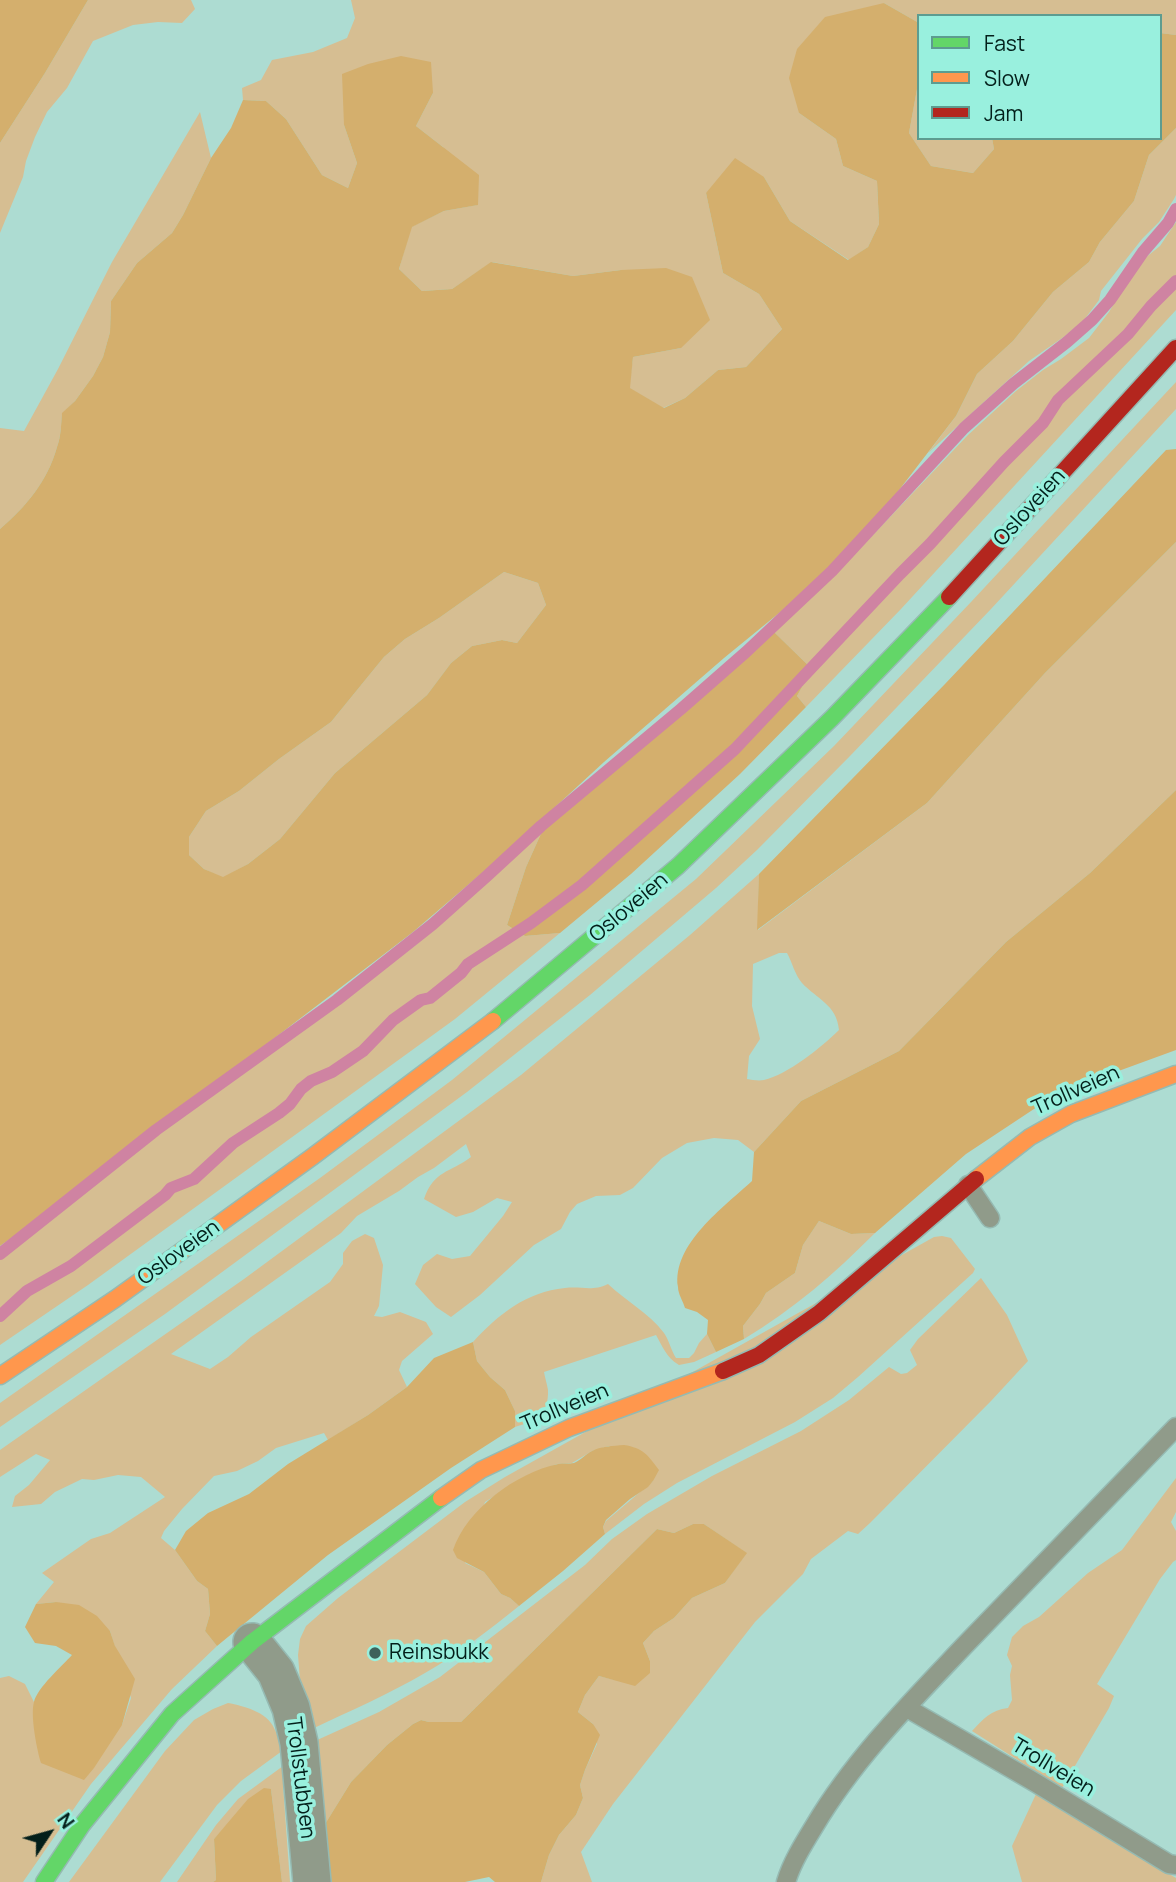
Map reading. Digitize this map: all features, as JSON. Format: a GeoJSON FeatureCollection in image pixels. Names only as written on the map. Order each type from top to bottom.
{"type":"FeatureCollection","features":[{"type":"Feature","properties":{"kind":"main road","name":"Osloveien"},"geometry":{"type":"LineString","coordinates":[[0,1376],[115,1299],[387,1101],[494,1020],[678,866],[832,718],[962,583],[1176,348]]}},
{"type":"Feature","properties":{"kind":"main road","name":"Trollveien"},"geometry":{"type":"LineString","coordinates":[[44,1882],[82,1825],[172,1714],[252,1642],[439,1499],[481,1470],[569,1428],[724,1371],[759,1355],[819,1312],[968,1185],[1030,1137],[1071,1114],[1176,1074]]}},
{"type":"Feature","properties":{"kind":"street","name":"Trollstubben"},"geometry":{"type":"LineString","coordinates":[[252,1642],[276,1672],[291,1708],[299,1743],[312,1882]]}},
{"type":"Feature","properties":{"kind":"lane"},"geometry":{"type":"LineString","coordinates":[[968,1185],[990,1218]]}},
{"type":"Feature","properties":{"kind":"lane"},"geometry":{"type":"LineString","coordinates":[[786,1882],[801,1849],[832,1796],[889,1726],[1054,1551],[1176,1427]]}},
{"type":"Feature","properties":{"kind":"lane","name":"Trollveien"},"geometry":{"type":"LineString","coordinates":[[907,1708],[1169,1864],[1176,1865]]}},
{"type":"Feature","properties":{"kind":"shaded area"},"geometry":{"type":"Polygon","coordinates":[[[0,0],[88,0],[0,143],[0,0]]]}},
{"type":"Feature","properties":{"kind":"shaded area"},"geometry":{"type":"Polygon","coordinates":[[[88,0],[191,0],[195,9],[182,23],[133,25],[93,41],[67,88],[47,112],[35,137],[23,177],[0,233],[0,143],[88,0]]]}},
{"type":"Feature","properties":{"kind":"shaded area"},"geometry":{"type":"Polygon","coordinates":[[[351,0],[1176,0],[1176,35],[1162,33],[1162,14],[917,14],[917,22],[884,3],[799,113],[836,139],[843,166],[877,181],[879,224],[868,247],[849,260],[790,221],[764,177],[706,193],[723,273],[759,294],[782,329],[746,367],[718,370],[685,398],[663,408],[629,388],[633,357],[681,348],[621,270],[573,276],[492,262],[452,289],[422,291],[399,269],[411,227],[444,211],[477,205],[443,147],[416,126],[433,93],[344,125],[357,163],[348,188],[322,175],[286,119],[266,101],[243,100],[242,88],[261,80],[272,60],[313,52],[347,38],[355,18],[351,0]]]}},
{"type":"Feature","properties":{"kind":"shaded area"},"geometry":{"type":"Polygon","coordinates":[[[884,3],[917,22],[917,89],[909,133],[931,166],[973,173],[994,149],[992,140],[1162,140],[1162,33],[1176,35],[1176,128],[1149,155],[1134,201],[1100,242],[1089,262],[1053,292],[1013,341],[977,374],[956,416],[896,494],[817,582],[724,658],[413,932],[0,1246],[0,529],[19,512],[48,471],[59,439],[62,413],[75,401],[103,357],[110,332],[111,301],[137,263],[172,233],[211,158],[231,128],[243,100],[266,101],[286,119],[322,175],[348,188],[357,163],[344,125],[342,74],[401,56],[431,62],[433,93],[416,126],[479,175],[478,205],[444,211],[412,227],[399,269],[422,291],[452,289],[491,262],[573,276],[666,268],[692,277],[710,320],[681,348],[633,357],[630,388],[664,408],[685,398],[718,370],[746,367],[782,329],[759,294],[723,273],[706,193],[735,158],[764,177],[790,221],[848,260],[868,247],[879,224],[877,181],[843,166],[836,139],[799,113],[789,78],[797,49],[825,17],[884,3]],[[504,572],[405,639],[384,657],[331,722],[239,791],[206,811],[189,837],[189,855],[204,869],[223,877],[248,864],[280,839],[335,773],[427,695],[451,663],[472,646],[502,640],[517,643],[546,605],[538,583],[504,572]]]}},
{"type":"Feature","properties":{"kind":"shaded area"},"geometry":{"type":"Polygon","coordinates":[[[917,89],[917,140],[992,140],[994,149],[973,173],[931,166],[909,133],[917,89]]]}},
{"type":"Feature","properties":{"kind":"shaded area"},"geometry":{"type":"Polygon","coordinates":[[[200,112],[211,158],[172,233],[137,263],[111,301],[110,332],[103,357],[93,376],[62,414],[58,443],[48,471],[19,512],[0,529],[0,428],[24,431],[112,262],[200,112]]]}},
{"type":"Feature","properties":{"kind":"shaded area"},"geometry":{"type":"Polygon","coordinates":[[[1176,128],[1176,195],[1159,222],[1101,291],[1099,300],[1084,320],[1029,361],[928,453],[956,416],[977,374],[1013,341],[1053,292],[1089,262],[1100,242],[1134,201],[1149,155],[1176,128]]]}},
{"type":"Feature","properties":{"kind":"shaded area"},"geometry":{"type":"Polygon","coordinates":[[[1176,222],[1176,310],[901,609],[806,707],[797,696],[812,669],[773,631],[851,558],[968,435],[1016,391],[1089,338],[1145,258],[1160,246],[1176,222]]]}},
{"type":"Feature","properties":{"kind":"shaded area"},"geometry":{"type":"Polygon","coordinates":[[[1176,382],[1176,409],[991,609],[850,756],[716,888],[590,995],[467,1092],[165,1314],[0,1427],[0,1403],[320,1178],[452,1080],[696,879],[834,746],[1176,382]]]}},
{"type":"Feature","properties":{"kind":"shaded area"},"geometry":{"type":"Polygon","coordinates":[[[1176,449],[1176,542],[1045,673],[927,803],[757,930],[759,874],[945,684],[1166,450],[1176,449]]]}},
{"type":"Feature","properties":{"kind":"shaded area"},"geometry":{"type":"Polygon","coordinates":[[[1176,542],[1176,790],[1090,873],[1006,942],[899,1051],[801,1101],[754,1152],[738,1140],[714,1138],[687,1143],[662,1158],[633,1188],[620,1195],[596,1196],[577,1204],[561,1229],[534,1245],[480,1295],[451,1317],[436,1307],[415,1284],[423,1265],[437,1254],[452,1259],[470,1256],[512,1202],[497,1198],[473,1212],[456,1217],[424,1199],[438,1177],[471,1157],[466,1144],[434,1168],[357,1216],[341,1233],[171,1354],[210,1369],[330,1282],[343,1264],[343,1253],[352,1241],[365,1234],[374,1238],[383,1265],[379,1306],[374,1316],[382,1317],[400,1312],[426,1322],[433,1334],[402,1361],[399,1370],[407,1387],[328,1440],[324,1433],[276,1448],[237,1471],[214,1476],[164,1531],[161,1538],[175,1550],[197,1581],[208,1589],[210,1614],[205,1631],[217,1646],[172,1689],[91,1784],[23,1882],[0,1882],[0,1678],[9,1676],[25,1684],[34,1702],[35,1730],[122,1725],[131,1698],[110,1631],[56,1602],[36,1604],[54,1582],[42,1573],[91,1539],[110,1533],[165,1497],[141,1477],[118,1475],[94,1480],[82,1479],[55,1492],[41,1504],[12,1507],[15,1496],[29,1485],[50,1460],[36,1454],[0,1477],[0,1450],[244,1279],[521,1075],[759,874],[758,930],[927,803],[1045,673],[1176,542]],[[779,953],[753,964],[752,1006],[760,1039],[749,1056],[747,1079],[764,1080],[783,1072],[814,1052],[839,1030],[830,1008],[802,983],[787,953],[779,953]]]}},
{"type":"Feature","properties":{"kind":"shaded area"},"geometry":{"type":"Polygon","coordinates":[[[504,572],[538,583],[546,605],[517,643],[502,640],[472,646],[451,663],[427,695],[335,773],[280,839],[248,864],[223,878],[204,869],[189,855],[189,837],[206,811],[239,791],[331,722],[384,657],[405,639],[504,572]]]}},
{"type":"Feature","properties":{"kind":"shaded area"},"geometry":{"type":"Polygon","coordinates":[[[773,631],[812,669],[797,696],[806,707],[740,774],[631,874],[560,933],[525,936],[507,925],[526,867],[544,827],[626,760],[773,631]]]}},
{"type":"Feature","properties":{"kind":"shaded area"},"geometry":{"type":"Polygon","coordinates":[[[1176,790],[1176,1050],[1072,1088],[1037,1107],[966,1154],[875,1233],[851,1234],[819,1221],[803,1245],[795,1273],[766,1293],[743,1326],[744,1339],[716,1352],[707,1334],[708,1320],[685,1308],[678,1290],[678,1271],[691,1241],[752,1181],[754,1152],[801,1101],[899,1051],[1006,942],[1090,873],[1176,790]]]}},
{"type":"Feature","properties":{"kind":"shaded area"},"geometry":{"type":"Polygon","coordinates":[[[544,827],[526,867],[507,925],[525,936],[560,933],[455,1019],[88,1285],[0,1345],[0,1258],[137,1149],[298,1034],[417,944],[544,827]]]}},
{"type":"Feature","properties":{"kind":"shaded area"},"geometry":{"type":"Polygon","coordinates":[[[819,1221],[851,1234],[875,1233],[813,1290],[744,1339],[743,1326],[766,1293],[795,1273],[803,1245],[819,1221]]]}},
{"type":"Feature","properties":{"kind":"shaded area"},"geometry":{"type":"Polygon","coordinates":[[[934,1237],[951,1238],[975,1269],[973,1273],[858,1377],[833,1398],[795,1422],[677,1483],[605,1534],[603,1527],[606,1521],[653,1481],[609,1446],[592,1451],[572,1463],[557,1464],[526,1476],[485,1502],[465,1563],[484,1572],[501,1594],[519,1606],[485,1633],[425,1673],[312,1729],[300,1681],[300,1639],[306,1626],[338,1598],[465,1502],[505,1477],[934,1237]]]}},
{"type":"Feature","properties":{"kind":"shaded area"},"geometry":{"type":"Polygon","coordinates":[[[981,1278],[1007,1315],[1028,1361],[870,1523],[858,1534],[848,1531],[811,1559],[803,1574],[755,1622],[613,1804],[581,1852],[592,1882],[541,1882],[549,1855],[559,1835],[576,1815],[583,1798],[580,1785],[597,1744],[593,1724],[578,1712],[585,1695],[599,1676],[615,1680],[650,1661],[643,1643],[654,1631],[674,1618],[692,1598],[725,1583],[746,1553],[704,1524],[693,1524],[674,1533],[657,1529],[461,1722],[421,1720],[387,1745],[351,1782],[322,1829],[315,1741],[379,1712],[440,1677],[647,1514],[712,1476],[801,1431],[849,1400],[889,1367],[901,1374],[907,1373],[917,1365],[910,1350],[918,1339],[981,1278]]]}},
{"type":"Feature","properties":{"kind":"shaded area"},"geometry":{"type":"Polygon","coordinates":[[[608,1284],[658,1326],[676,1358],[689,1358],[707,1334],[716,1352],[694,1362],[679,1365],[668,1355],[656,1335],[544,1372],[548,1398],[543,1411],[529,1422],[515,1427],[515,1411],[505,1390],[477,1361],[473,1342],[493,1322],[526,1299],[551,1290],[592,1288],[608,1284]]]}},
{"type":"Feature","properties":{"kind":"shaded area"},"geometry":{"type":"Polygon","coordinates":[[[473,1342],[477,1361],[505,1390],[515,1411],[515,1427],[451,1468],[328,1555],[217,1646],[205,1631],[210,1614],[208,1589],[197,1581],[175,1550],[186,1531],[208,1513],[249,1494],[288,1464],[368,1415],[407,1387],[434,1358],[473,1342]]]}},
{"type":"Feature","properties":{"kind":"shaded area"},"geometry":{"type":"Polygon","coordinates":[[[624,1445],[641,1450],[652,1460],[659,1470],[653,1481],[606,1520],[603,1527],[605,1534],[519,1606],[501,1594],[484,1572],[457,1558],[453,1550],[469,1521],[481,1507],[510,1484],[542,1469],[574,1463],[596,1449],[624,1445]]]}},
{"type":"Feature","properties":{"kind":"shaded area"},"geometry":{"type":"Polygon","coordinates":[[[1176,1478],[1176,1512],[1171,1522],[1176,1531],[1176,1560],[1160,1579],[1097,1684],[1114,1696],[1062,1788],[972,1731],[992,1713],[1008,1708],[1012,1700],[1012,1666],[1007,1655],[1012,1637],[1088,1573],[1122,1550],[1176,1478]]]}},
{"type":"Feature","properties":{"kind":"shaded area"},"geometry":{"type":"Polygon","coordinates":[[[693,1524],[704,1524],[747,1553],[725,1583],[692,1598],[674,1618],[654,1631],[643,1643],[650,1661],[650,1673],[635,1686],[599,1676],[585,1695],[578,1712],[593,1724],[600,1735],[580,1785],[583,1798],[576,1815],[559,1835],[549,1855],[541,1882],[495,1882],[489,1877],[465,1882],[326,1882],[322,1829],[351,1782],[387,1745],[421,1720],[461,1722],[657,1529],[674,1533],[693,1524]]]}},
{"type":"Feature","properties":{"kind":"shaded area"},"geometry":{"type":"Polygon","coordinates":[[[56,1602],[79,1605],[97,1616],[110,1631],[115,1646],[135,1679],[122,1725],[84,1780],[41,1763],[34,1732],[33,1708],[36,1696],[72,1655],[56,1646],[35,1643],[25,1627],[36,1604],[56,1602]]]}},
{"type":"Feature","properties":{"kind":"shaded area"},"geometry":{"type":"Polygon","coordinates":[[[228,1703],[248,1708],[271,1722],[282,1751],[241,1781],[217,1805],[160,1882],[69,1882],[165,1751],[194,1720],[228,1703]]]}},
{"type":"Feature","properties":{"kind":"shaded area"},"geometry":{"type":"Polygon","coordinates":[[[283,1766],[290,1882],[282,1882],[271,1789],[232,1820],[214,1839],[216,1880],[177,1882],[216,1825],[238,1799],[283,1766]]]}},
{"type":"Feature","properties":{"kind":"shaded area"},"geometry":{"type":"Polygon","coordinates":[[[264,1788],[271,1789],[282,1882],[213,1882],[216,1880],[214,1839],[248,1799],[264,1788]]]}},
{"type":"Feature","properties":{"kind":"shaded area"},"geometry":{"type":"Polygon","coordinates":[[[1036,1794],[1176,1878],[1176,1882],[1022,1882],[1012,1846],[1036,1794]]]}},
{"type":"Feature","properties":{"kind":"waterway"},"geometry":{"type":"LineString","coordinates":[[0,1254],[156,1130],[337,1000],[433,924],[541,826],[746,652],[832,571],[964,428],[1092,320],[1110,300],[1176,209]]}},
{"type":"Feature","properties":{"kind":"waterway"},"geometry":{"type":"LineString","coordinates":[[0,1316],[27,1291],[71,1266],[171,1188],[194,1179],[233,1143],[290,1104],[311,1081],[332,1072],[363,1051],[393,1020],[421,1000],[430,998],[468,964],[531,923],[582,885],[735,749],[1043,423],[1058,400],[1128,334],[1176,281]]}},
{"type":"Feature","properties":{"kind":"traffic: fast"},"geometry":{"type":"LineString","coordinates":[[493,1021],[678,866],[832,718],[949,597]]}},
{"type":"Feature","properties":{"kind":"traffic: fast"},"geometry":{"type":"LineString","coordinates":[[44,1882],[82,1825],[172,1714],[252,1642],[441,1498]]}},
{"type":"Feature","properties":{"kind":"traffic: slow"},"geometry":{"type":"LineString","coordinates":[[0,1376],[115,1299],[312,1157],[493,1021]]}},
{"type":"Feature","properties":{"kind":"traffic: slow"},"geometry":{"type":"LineString","coordinates":[[976,1179],[1030,1137],[1071,1114],[1176,1074]]}},
{"type":"Feature","properties":{"kind":"traffic: slow"},"geometry":{"type":"LineString","coordinates":[[441,1498],[481,1470],[569,1428],[723,1371]]}},
{"type":"Feature","properties":{"kind":"traffic: jam"},"geometry":{"type":"LineString","coordinates":[[949,597],[1176,348]]}},
{"type":"Feature","properties":{"kind":"traffic: jam"},"geometry":{"type":"LineString","coordinates":[[723,1371],[759,1355],[819,1313],[976,1179]]}},
{"type":"Feature","properties":{"kind":"place","name":"Reinsbukk"},"geometry":{"type":"Point","coordinates":[375,1653]}}]}
